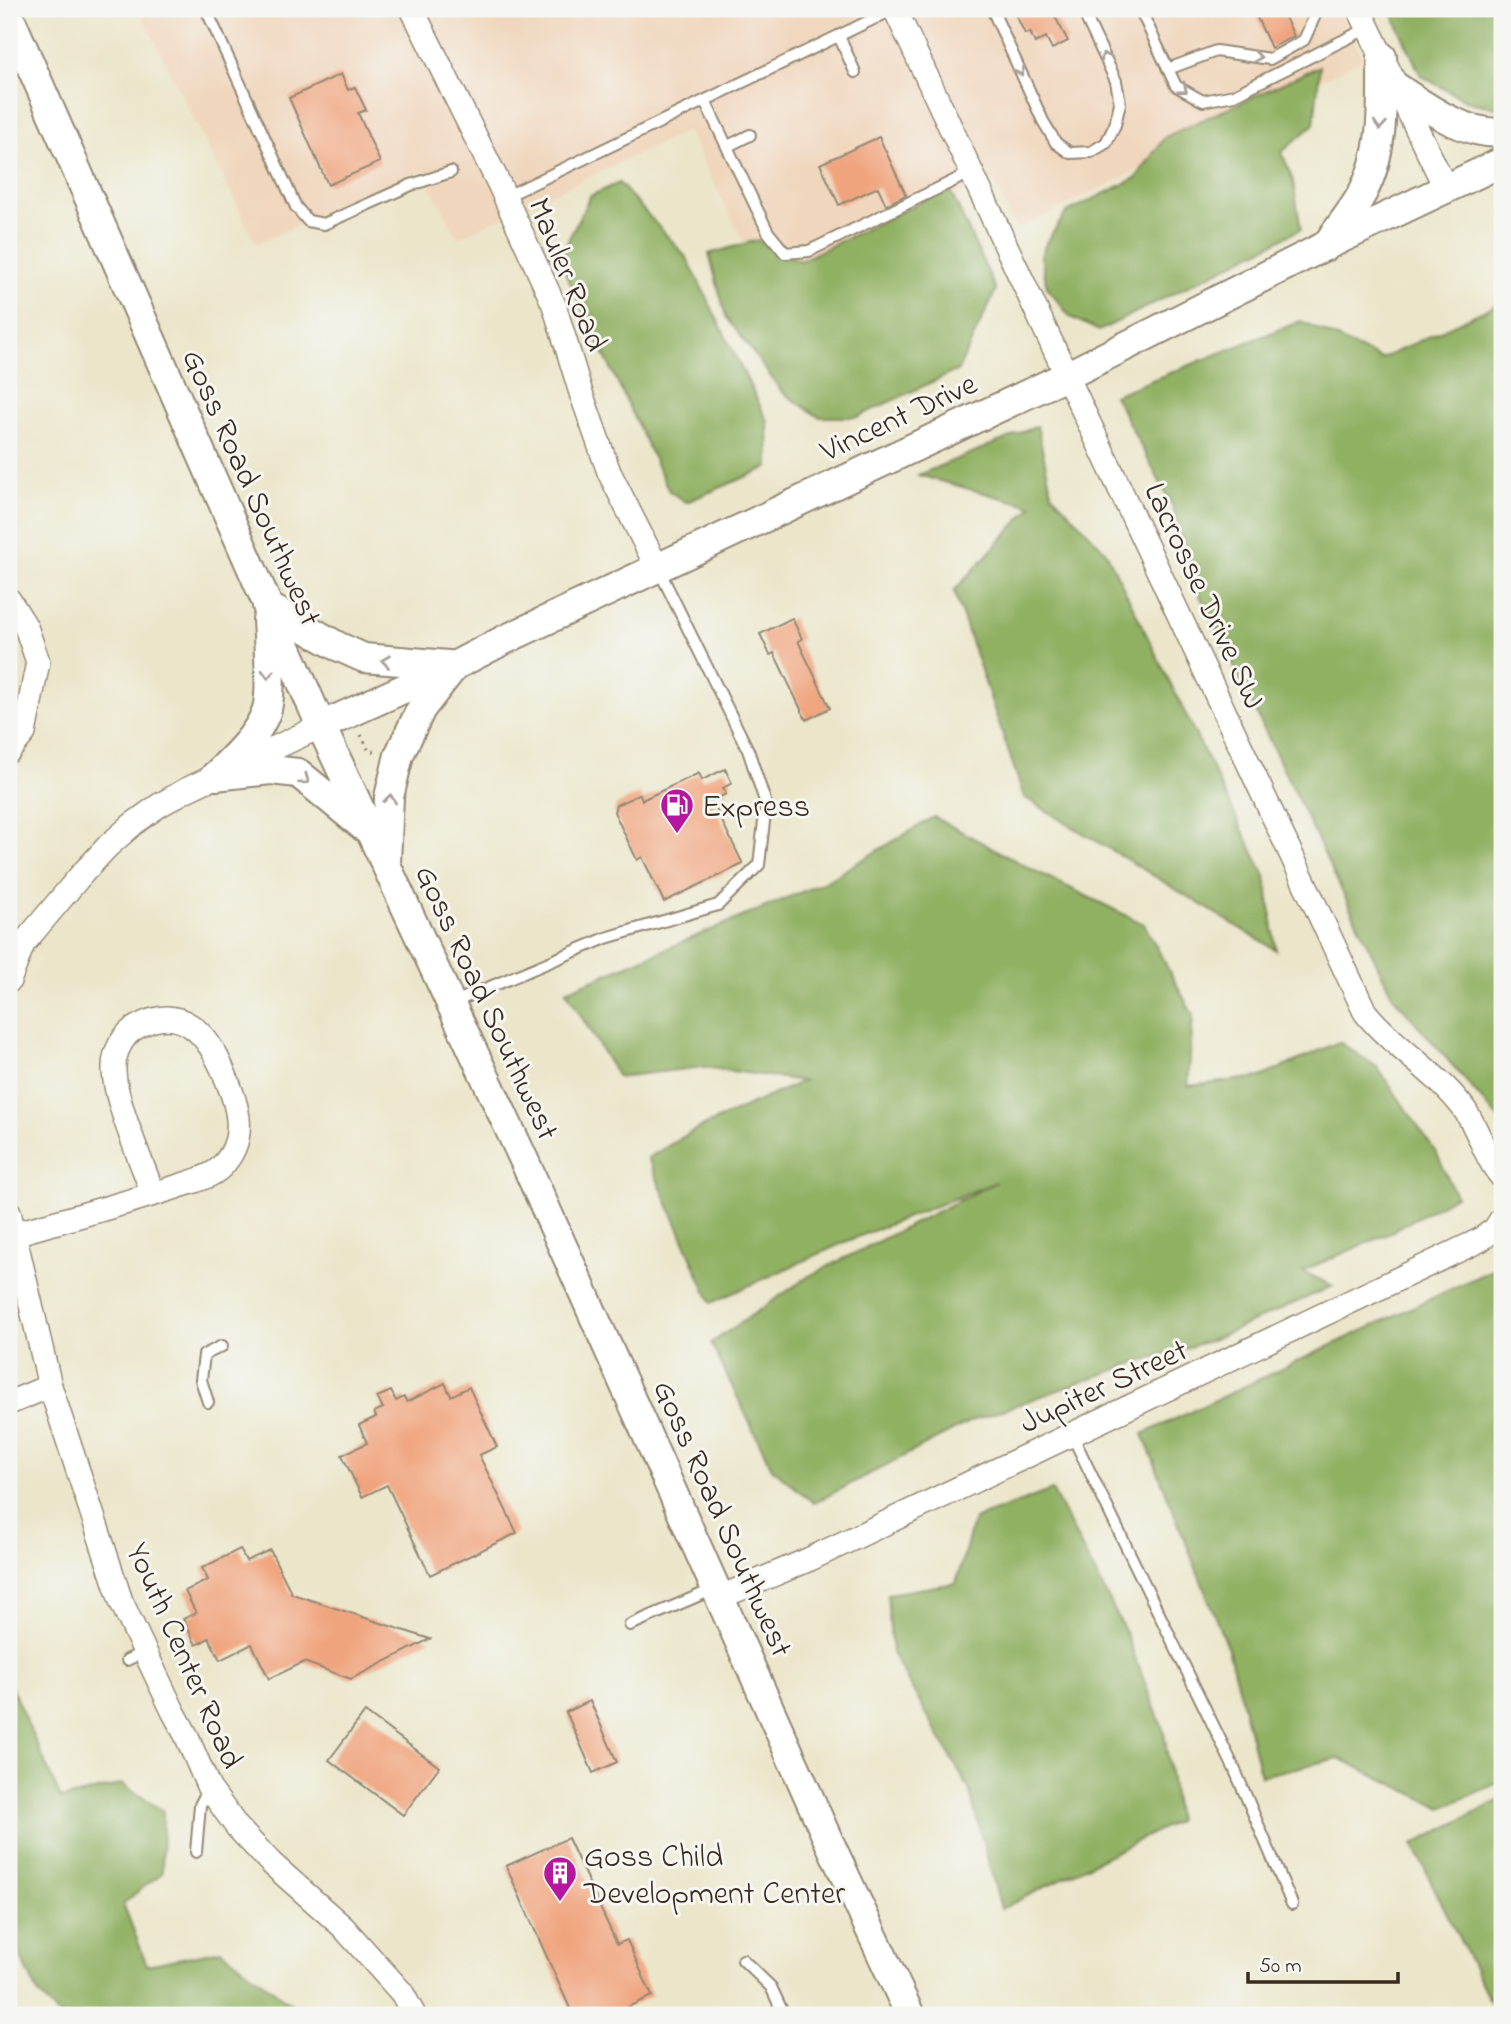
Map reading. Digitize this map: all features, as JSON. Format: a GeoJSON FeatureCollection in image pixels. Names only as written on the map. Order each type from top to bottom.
{"type":"FeatureCollection","features":[{"type":"Feature","properties":{"kind":"street","name":"Mauler Road"},"geometry":{"type":"LineString","coordinates":[[412,9],[505,197],[554,305],[609,472],[657,567]]}},
{"type":"Feature","properties":{"kind":"street","name":"Lacrosse Drive SW"},"geometry":{"type":"LineString","coordinates":[[894,9],[1068,374],[1365,1012],[1381,1032],[1439,1079],[1464,1109],[1493,1167],[1502,1177]]}},
{"type":"Feature","properties":{"kind":"street","name":"Goss Road Southwest"},"geometry":{"type":"LineString","coordinates":[[9,16],[321,726],[385,867],[452,1003],[825,1833],[910,2015]]}},
{"type":"Feature","properties":{"kind":"street"},"geometry":{"type":"LineString","coordinates":[[1364,19],[1446,189]]}},
{"type":"Feature","properties":{"kind":"street"},"geometry":{"type":"LineString","coordinates":[[1325,246],[1363,191],[1377,154],[1382,107],[1381,57]]}},
{"type":"Feature","properties":{"kind":"street"},"geometry":{"type":"LineString","coordinates":[[1396,87],[1442,117],[1471,129],[1502,133]]}},
{"type":"Feature","properties":{"kind":"street","name":"Vincent Drive"},"geometry":{"type":"LineString","coordinates":[[321,726],[454,666],[657,567],[1068,374],[1325,246],[1502,162]]}},
{"type":"Feature","properties":{"kind":"street"},"geometry":{"type":"LineString","coordinates":[[9,600],[26,627],[38,662],[24,733],[9,751]]}},
{"type":"Feature","properties":{"kind":"street"},"geometry":{"type":"LineString","coordinates":[[267,606],[337,646],[364,658],[454,666]]}},
{"type":"Feature","properties":{"kind":"street"},"geometry":{"type":"LineString","coordinates":[[215,776],[247,744],[267,712],[267,606]]}},
{"type":"Feature","properties":{"kind":"street"},"geometry":{"type":"LineString","coordinates":[[385,867],[389,797],[399,755],[421,709],[454,666]]}},
{"type":"Feature","properties":{"kind":"street"},"geometry":{"type":"LineString","coordinates":[[9,981],[16,940],[133,824],[158,806],[215,776],[321,726]]}},
{"type":"Feature","properties":{"kind":"street"},"geometry":{"type":"LineString","coordinates":[[215,776],[271,770],[298,773],[369,832]]}},
{"type":"Feature","properties":{"kind":"street"},"geometry":{"type":"LineString","coordinates":[[11,1223],[153,1194],[193,1181],[221,1168],[237,1142],[239,1110],[214,1051],[199,1030],[180,1021],[158,1017],[134,1028],[120,1044],[114,1067],[121,1105],[153,1194]]}},
{"type":"Feature","properties":{"kind":"street","name":"Jupiter Street"},"geometry":{"type":"LineString","coordinates":[[719,1593],[810,1559],[1480,1240],[1495,1229],[1502,1218]]}},
{"type":"Feature","properties":{"kind":"street","name":"Youth Center Road"},"geometry":{"type":"LineString","coordinates":[[11,1223],[50,1386],[121,1601],[136,1656],[169,1713],[186,1735],[209,1788],[237,1827],[271,1863],[343,1927],[402,1993],[414,2015]]}},
{"type":"Feature","properties":{"kind":"street"},"geometry":{"type":"LineString","coordinates":[[9,1403],[50,1386]]}},
{"type":"Feature","properties":{"kind":"lane"},"geometry":{"type":"LineString","coordinates":[[206,9],[296,206],[308,221],[324,224],[411,185],[451,172]]}},
{"type":"Feature","properties":{"kind":"lane"},"geometry":{"type":"LineString","coordinates":[[505,197],[894,9]]}},
{"type":"Feature","properties":{"kind":"lane"},"geometry":{"type":"LineString","coordinates":[[992,9],[1043,121],[1056,142],[1070,153],[1091,152],[1106,143],[1115,125],[1120,103],[1116,81],[1082,9]]}},
{"type":"Feature","properties":{"kind":"lane"},"geometry":{"type":"LineString","coordinates":[[1140,9],[1176,86],[1203,102],[1234,95],[1364,19]]}},
{"type":"Feature","properties":{"kind":"lane"},"geometry":{"type":"LineString","coordinates":[[1168,69],[1216,51],[1270,59],[1304,40],[1317,11],[1321,9]]}},
{"type":"Feature","properties":{"kind":"lane"},"geometry":{"type":"LineString","coordinates":[[839,36],[855,72]]}},
{"type":"Feature","properties":{"kind":"lane"},"geometry":{"type":"LineString","coordinates":[[705,101],[768,232],[785,253],[809,251],[972,172]]}},
{"type":"Feature","properties":{"kind":"lane"},"geometry":{"type":"LineString","coordinates":[[728,146],[750,135]]}},
{"type":"Feature","properties":{"kind":"lane"},"geometry":{"type":"LineString","coordinates":[[452,1003],[606,938],[718,905],[759,865],[765,804],[748,750],[657,567]]}},
{"type":"Feature","properties":{"kind":"lane"},"geometry":{"type":"LineString","coordinates":[[208,1402],[201,1380],[204,1355],[222,1346]]}},
{"type":"Feature","properties":{"kind":"lane"},"geometry":{"type":"LineString","coordinates":[[1072,1435],[1234,1768],[1292,1903]]}},
{"type":"Feature","properties":{"kind":"lane"},"geometry":{"type":"LineString","coordinates":[[631,1625],[719,1593]]}},
{"type":"Feature","properties":{"kind":"lane"},"geometry":{"type":"LineString","coordinates":[[195,1852],[200,1805],[209,1788]]}},
{"type":"Feature","properties":{"kind":"lane"},"geometry":{"type":"LineString","coordinates":[[743,1960],[771,1987],[784,2015]]}},
{"type":"Feature","properties":{"kind":"path"},"geometry":{"type":"LineString","coordinates":[[360,735],[369,751],[387,752]]}},
{"type":"Feature","properties":{"kind":"shaded area"},"geometry":{"type":"Polygon","coordinates":[[[139,9],[1339,9],[1363,59],[1016,230],[994,180],[765,284],[687,131],[458,238],[422,171],[256,244],[139,9]]]}},
{"type":"Feature","properties":{"kind":"green space"},"geometry":{"type":"Polygon","coordinates":[[[1390,9],[1502,9],[1502,109],[1469,102],[1421,76],[1390,9]]]}},
{"type":"Feature","properties":{"kind":"green space"},"geometry":{"type":"Polygon","coordinates":[[[1320,66],[1314,124],[1282,152],[1293,181],[1301,229],[1099,331],[1070,317],[1047,287],[1041,256],[1047,241],[1067,212],[1136,178],[1165,137],[1320,66]]]}},
{"type":"Feature","properties":{"kind":"green space"},"geometry":{"type":"Polygon","coordinates":[[[619,183],[687,258],[768,422],[769,467],[686,502],[669,491],[559,259],[590,196],[619,183]]]}},
{"type":"Feature","properties":{"kind":"green space"},"geometry":{"type":"Polygon","coordinates":[[[949,188],[996,290],[958,370],[857,417],[819,417],[782,392],[726,316],[709,254],[757,240],[800,261],[949,188]]]}},
{"type":"Feature","properties":{"kind":"green space"},"geometry":{"type":"Polygon","coordinates":[[[1502,302],[1502,1123],[1392,995],[1193,581],[1172,505],[1114,395],[1301,321],[1381,359],[1502,302]]]}},
{"type":"Feature","properties":{"kind":"green space"},"geometry":{"type":"Polygon","coordinates":[[[1037,426],[1052,494],[1106,552],[1266,878],[1276,950],[1024,797],[954,591],[1032,506],[918,475],[1037,426]]]}},
{"type":"Feature","properties":{"kind":"green space"},"geometry":{"type":"Polygon","coordinates":[[[934,817],[1033,870],[1144,924],[1193,1015],[1188,1086],[1261,1077],[1339,1042],[1377,1067],[1437,1154],[1456,1196],[1385,1235],[1302,1271],[1333,1286],[1209,1341],[1134,1363],[969,1422],[814,1503],[772,1468],[711,1343],[809,1276],[996,1182],[845,1242],[711,1303],[648,1158],[695,1130],[803,1081],[703,1067],[618,1077],[566,991],[825,882],[934,817]]]}},
{"type":"Feature","properties":{"kind":"green space"},"geometry":{"type":"Polygon","coordinates":[[[1502,1265],[1502,1781],[1442,1808],[1339,1758],[1261,1776],[1228,1649],[1143,1434],[1502,1265]]]}},
{"type":"Feature","properties":{"kind":"green space"},"geometry":{"type":"Polygon","coordinates":[[[1052,1490],[1124,1629],[1164,1732],[1177,1821],[1001,1909],[969,1789],[892,1653],[887,1594],[956,1583],[974,1519],[1052,1490]]]}},
{"type":"Feature","properties":{"kind":"green space"},"geometry":{"type":"Polygon","coordinates":[[[9,1682],[61,1799],[122,1784],[163,1811],[162,1873],[123,1903],[147,1965],[221,1950],[305,2015],[58,2015],[38,1993],[9,1932],[9,1682]]]}},
{"type":"Feature","properties":{"kind":"green space"},"geometry":{"type":"Polygon","coordinates":[[[1502,1799],[1502,2015],[1497,2015],[1413,1845],[1502,1799]]]}},
{"type":"Feature","properties":{"kind":"building"},"geometry":{"type":"Polygon","coordinates":[[[1013,9],[1051,9],[1068,41],[1052,49],[1046,37],[1035,43],[1030,32],[1025,34],[1013,9]]]}},
{"type":"Feature","properties":{"kind":"building"},"geometry":{"type":"Polygon","coordinates":[[[1253,9],[1281,9],[1294,36],[1271,48],[1253,9]]]}},
{"type":"Feature","properties":{"kind":"building"},"geometry":{"type":"Polygon","coordinates":[[[341,74],[348,90],[355,87],[366,110],[358,113],[380,162],[328,185],[289,98],[341,74]]]}},
{"type":"Feature","properties":{"kind":"building"},"geometry":{"type":"Polygon","coordinates":[[[879,137],[906,195],[886,205],[878,187],[839,205],[820,164],[879,137]]]}},
{"type":"Feature","properties":{"kind":"building"},"geometry":{"type":"Polygon","coordinates":[[[792,618],[802,639],[798,641],[830,708],[806,720],[774,653],[770,655],[760,634],[792,618]]]}},
{"type":"Feature","properties":{"kind":"building","name":"Express"},"geometry":{"type":"Polygon","coordinates":[[[725,769],[732,783],[723,788],[726,794],[712,801],[743,864],[664,902],[642,857],[637,860],[614,812],[616,805],[640,794],[642,800],[699,773],[702,780],[725,769]]]}},
{"type":"Feature","properties":{"kind":"building"},"geometry":{"type":"Polygon","coordinates":[[[445,1383],[451,1396],[469,1387],[497,1447],[479,1455],[517,1533],[430,1575],[387,1485],[362,1497],[342,1455],[367,1443],[359,1425],[376,1417],[374,1412],[383,1408],[377,1397],[391,1391],[396,1401],[404,1397],[407,1402],[445,1383]]]}},
{"type":"Feature","properties":{"kind":"building"},"geometry":{"type":"Polygon","coordinates":[[[240,1549],[246,1561],[270,1550],[292,1594],[430,1639],[351,1679],[304,1662],[269,1679],[252,1644],[220,1660],[209,1638],[196,1645],[183,1619],[196,1613],[185,1591],[208,1580],[202,1568],[240,1549]]]}},
{"type":"Feature","properties":{"kind":"building"},"geometry":{"type":"Polygon","coordinates":[[[590,1701],[617,1762],[593,1773],[566,1712],[590,1701]]]}},
{"type":"Feature","properties":{"kind":"building"},"geometry":{"type":"Polygon","coordinates":[[[365,1712],[439,1767],[403,1815],[329,1760],[365,1712]]]}},
{"type":"Feature","properties":{"kind":"building","name":"Goss Child Development Center"},"geometry":{"type":"Polygon","coordinates":[[[568,1838],[617,1944],[627,1940],[652,1996],[621,2010],[624,2015],[573,2015],[506,1866],[568,1838]]]}},
{"type":"Feature","properties":{"kind":"place","name":"Express"},"geometry":{"type":"Point","coordinates":[677,835]}},
{"type":"Feature","properties":{"kind":"place","name":"Goss Child Development Center"},"geometry":{"type":"Point","coordinates":[560,1903]}}]}
